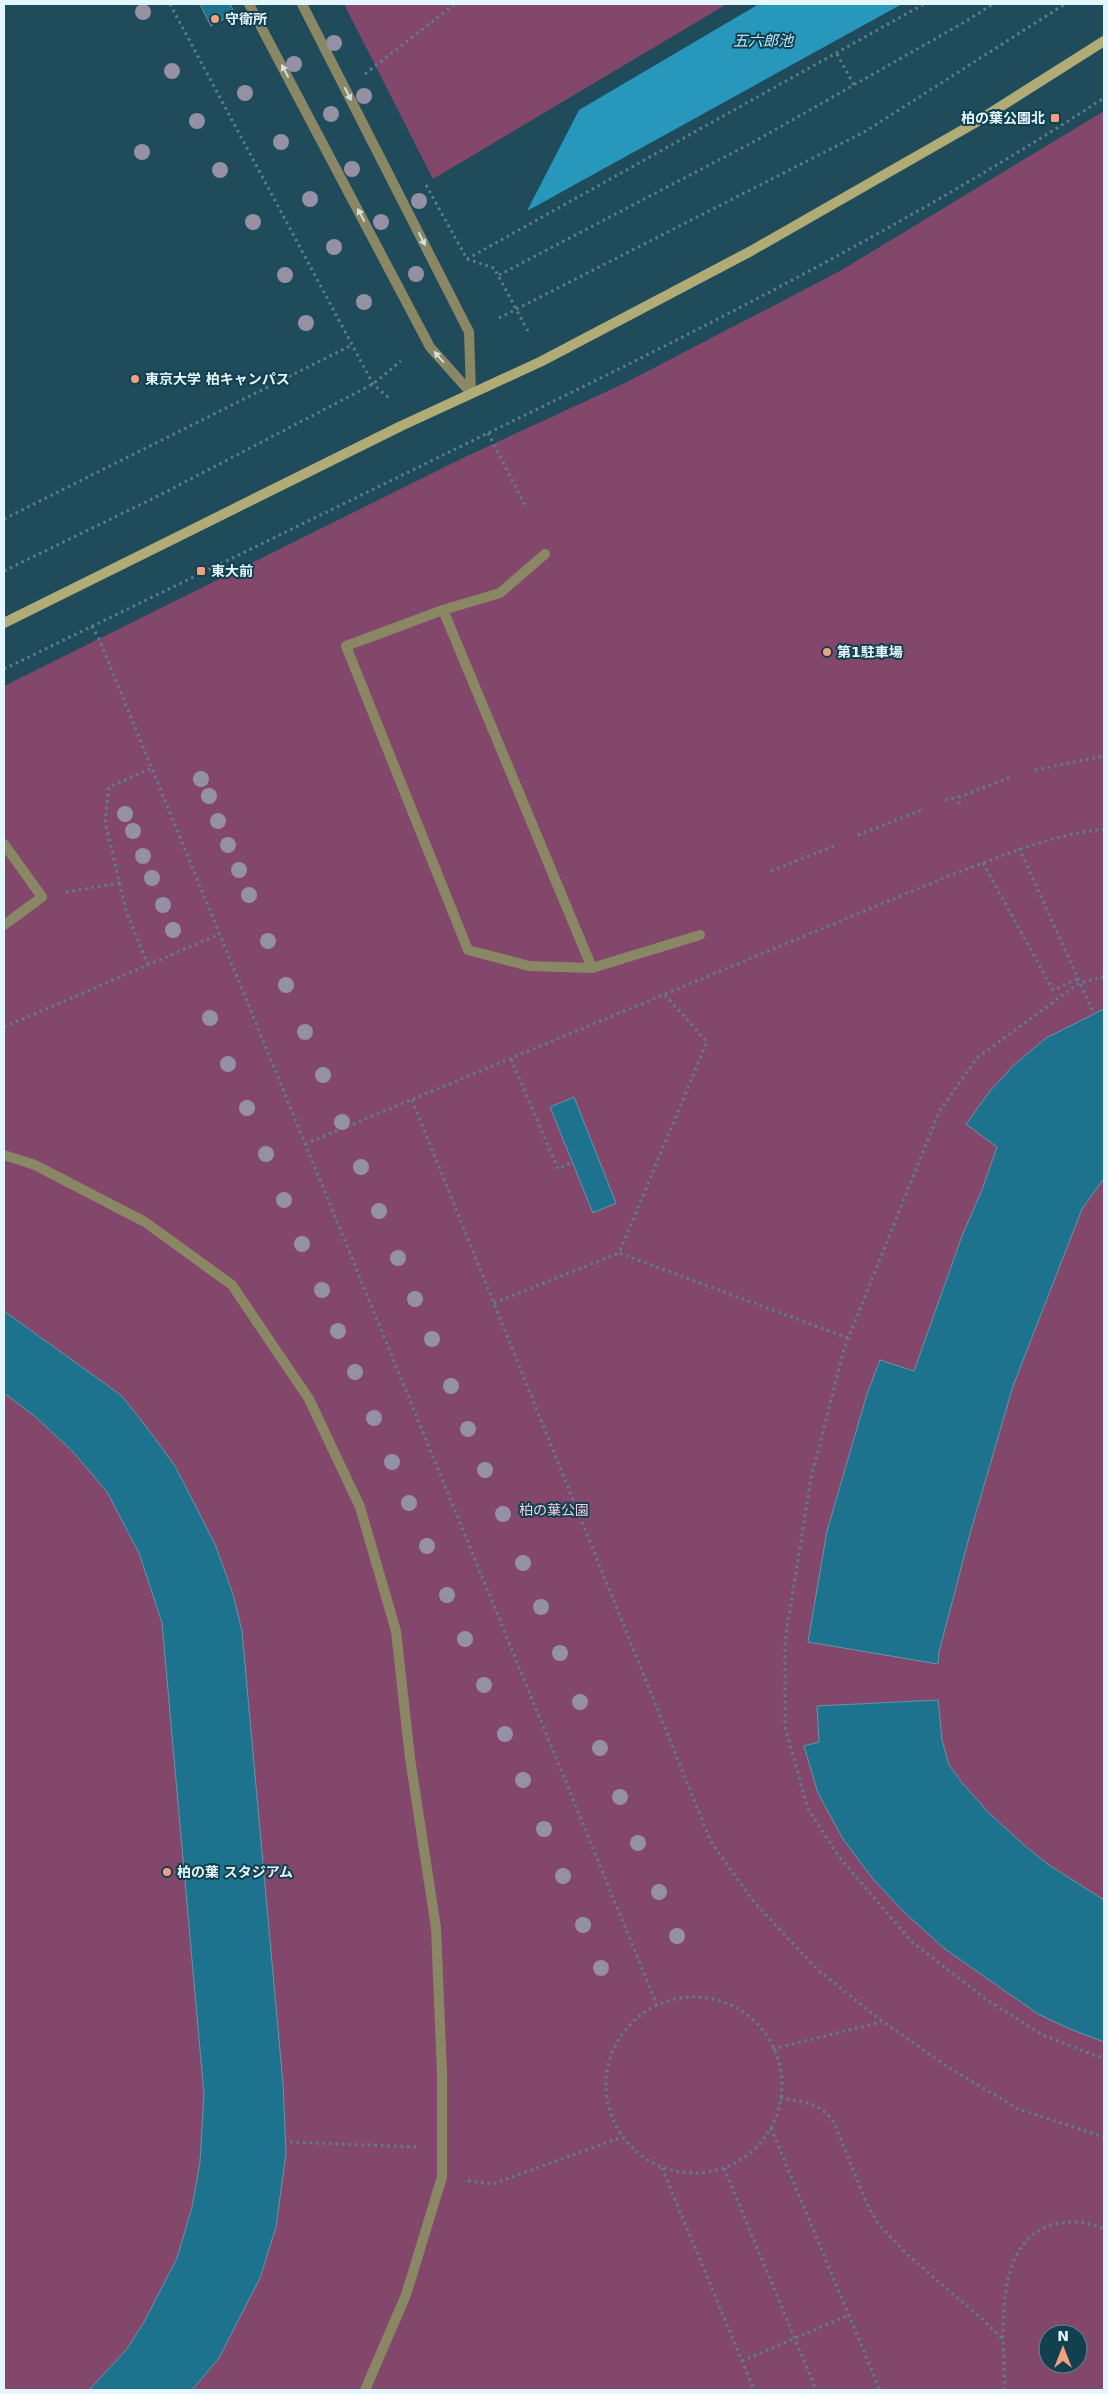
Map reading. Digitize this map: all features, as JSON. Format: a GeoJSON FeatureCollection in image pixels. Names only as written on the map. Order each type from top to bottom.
{"type":"FeatureCollection","features":[{"type":"Feature","properties":{"kind":"street"},"geometry":{"type":"LineString","coordinates":[[4,623],[471,393],[542,361],[751,251],[973,124],[1104,41]]}},
{"type":"Feature","properties":{"kind":"lane"},"geometry":{"type":"LineString","coordinates":[[249,4],[430,347],[471,393]]}},
{"type":"Feature","properties":{"kind":"lane"},"geometry":{"type":"LineString","coordinates":[[302,4],[469,332],[471,393]]}},
{"type":"Feature","properties":{"kind":"lane"},"geometry":{"type":"LineString","coordinates":[[545,554],[500,593],[443,610],[346,646],[468,950],[529,966],[592,968],[700,935]]}},
{"type":"Feature","properties":{"kind":"lane"},"geometry":{"type":"LineString","coordinates":[[443,610],[592,968]]}},
{"type":"Feature","properties":{"kind":"lane"},"geometry":{"type":"LineString","coordinates":[[4,844],[42,897],[4,925]]}},
{"type":"Feature","properties":{"kind":"lane"},"geometry":{"type":"LineString","coordinates":[[4,1155],[35,1166],[145,1222],[232,1285],[309,1399],[360,1507],[396,1631],[410,1758],[436,1928],[442,2073],[442,2178],[406,2295],[365,2390]]}},
{"type":"Feature","properties":{"kind":"path"},"geometry":{"type":"LineString","coordinates":[[170,4],[373,384],[389,398]]}},
{"type":"Feature","properties":{"kind":"path"},"geometry":{"type":"LineString","coordinates":[[360,66],[365,75],[455,4]]}},
{"type":"Feature","properties":{"kind":"path"},"geometry":{"type":"LineString","coordinates":[[467,259],[924,4]]}},
{"type":"Feature","properties":{"kind":"path"},"geometry":{"type":"LineString","coordinates":[[499,275],[757,140],[993,4]]}},
{"type":"Feature","properties":{"kind":"path"},"geometry":{"type":"LineString","coordinates":[[499,318],[866,130],[1065,4]]}},
{"type":"Feature","properties":{"kind":"path"},"geometry":{"type":"LineString","coordinates":[[837,54],[854,85]]}},
{"type":"Feature","properties":{"kind":"path"},"geometry":{"type":"LineString","coordinates":[[4,669],[619,370],[835,258],[1062,125],[1104,98]]}},
{"type":"Feature","properties":{"kind":"path"},"geometry":{"type":"LineString","coordinates":[[425,184],[467,259],[494,268],[499,275],[529,333]]}},
{"type":"Feature","properties":{"kind":"path"},"geometry":{"type":"LineString","coordinates":[[4,519],[352,345]]}},
{"type":"Feature","properties":{"kind":"path"},"geometry":{"type":"LineString","coordinates":[[4,571],[160,495],[373,384],[401,361]]}},
{"type":"Feature","properties":{"kind":"path"},"geometry":{"type":"LineString","coordinates":[[488,433],[526,507]]}},
{"type":"Feature","properties":{"kind":"path"},"geometry":{"type":"LineString","coordinates":[[92,626],[152,768],[657,2005]]}},
{"type":"Feature","properties":{"kind":"path"},"geometry":{"type":"LineString","coordinates":[[1035,770],[1104,756]]}},
{"type":"Feature","properties":{"kind":"path"},"geometry":{"type":"LineString","coordinates":[[148,965],[126,910],[105,821],[110,787],[152,768]]}},
{"type":"Feature","properties":{"kind":"path"},"geometry":{"type":"LineString","coordinates":[[945,800],[959,797],[1011,778]]}},
{"type":"Feature","properties":{"kind":"path"},"geometry":{"type":"LineString","coordinates":[[959,797],[959,804]]}},
{"type":"Feature","properties":{"kind":"path"},"geometry":{"type":"LineString","coordinates":[[858,835],[922,810]]}},
{"type":"Feature","properties":{"kind":"path"},"geometry":{"type":"LineString","coordinates":[[305,1144],[1019,848],[1069,834],[1104,829]]}},
{"type":"Feature","properties":{"kind":"path"},"geometry":{"type":"LineString","coordinates":[[771,870],[834,846]]}},
{"type":"Feature","properties":{"kind":"path"},"geometry":{"type":"LineString","coordinates":[[1019,848],[1094,1014]]}},
{"type":"Feature","properties":{"kind":"path"},"geometry":{"type":"LineString","coordinates":[[984,863],[1053,990],[1077,979]]}},
{"type":"Feature","properties":{"kind":"path"},"geometry":{"type":"LineString","coordinates":[[42,897],[120,883]]}},
{"type":"Feature","properties":{"kind":"path"},"geometry":{"type":"LineString","coordinates":[[4,1027],[220,934]]}},
{"type":"Feature","properties":{"kind":"path"},"geometry":{"type":"LineString","coordinates":[[1104,976],[1079,983],[976,1058],[939,1112],[848,1338],[811,1478],[785,1641],[785,1726],[808,1809],[840,1858],[912,1942],[987,2000],[1043,2035],[1104,2059]]}},
{"type":"Feature","properties":{"kind":"path"},"geometry":{"type":"LineString","coordinates":[[619,1253],[707,1042],[665,995]]}},
{"type":"Feature","properties":{"kind":"path"},"geometry":{"type":"LineString","coordinates":[[511,1059],[558,1169],[573,1162]]}},
{"type":"Feature","properties":{"kind":"path"},"geometry":{"type":"LineString","coordinates":[[412,1100],[711,1842],[754,1902],[819,1971],[882,2022],[948,2067],[1018,2109],[1104,2137]]}},
{"type":"Feature","properties":{"kind":"path"},"geometry":{"type":"LineString","coordinates":[[494,1303],[619,1253],[848,1338]]}},
{"type":"Feature","properties":{"kind":"path"},"geometry":{"type":"LineString","coordinates":[[677,1998],[721,2002],[741,2011],[758,2025],[773,2049],[779,2063],[782,2086],[780,2098],[771,2128],[758,2146],[741,2160],[724,2168],[699,2174],[677,2172],[662,2167],[637,2153],[622,2138],[611,2118],[605,2096],[606,2074],[611,2053],[622,2033],[637,2018],[657,2005],[677,1998]]}},
{"type":"Feature","properties":{"kind":"path"},"geometry":{"type":"LineString","coordinates":[[773,2049],[882,2022]]}},
{"type":"Feature","properties":{"kind":"path"},"geometry":{"type":"LineString","coordinates":[[780,2098],[816,2105],[828,2113],[835,2125],[867,2204],[879,2225],[909,2256],[982,2319],[1003,2340]]}},
{"type":"Feature","properties":{"kind":"path"},"geometry":{"type":"LineString","coordinates":[[771,2128],[880,2390]]}},
{"type":"Feature","properties":{"kind":"path"},"geometry":{"type":"LineString","coordinates":[[442,2178],[493,2184],[622,2138]]}},
{"type":"Feature","properties":{"kind":"path"},"geometry":{"type":"LineString","coordinates":[[290,2142],[442,2148]]}},
{"type":"Feature","properties":{"kind":"path"},"geometry":{"type":"LineString","coordinates":[[662,2167],[754,2390]]}},
{"type":"Feature","properties":{"kind":"path"},"geometry":{"type":"LineString","coordinates":[[724,2168],[816,2390]]}},
{"type":"Feature","properties":{"kind":"path"},"geometry":{"type":"LineString","coordinates":[[1005,2390],[1003,2340],[1006,2286],[1012,2266],[1024,2242],[1045,2226],[1069,2221],[1092,2224],[1104,2229]]}},
{"type":"Feature","properties":{"kind":"path"},"geometry":{"type":"LineString","coordinates":[[742,2361],[849,2315]]}},
{"type":"Feature","properties":{"kind":"green space"},"geometry":{"type":"Polygon","coordinates":[[[344,4],[727,4],[433,179],[344,4]]]}},
{"type":"Feature","properties":{"kind":"green space","name":"柏の葉公園"},"geometry":{"type":"Polygon","coordinates":[[[1104,111],[1104,2390],[4,2390],[4,686],[467,456],[625,383],[840,271],[1104,111]]]}},
{"type":"Feature","properties":{"kind":"water","name":"五六郎池"},"geometry":{"type":"Polygon","coordinates":[[[759,4],[902,4],[527,211],[579,110],[759,4]]]}},
{"type":"Feature","properties":{"kind":"building","name":"守衛所"},"geometry":{"type":"Polygon","coordinates":[[[200,4],[230,4],[235,13],[211,26],[200,4]]]}},
{"type":"Feature","properties":{"kind":"building"},"geometry":{"type":"Polygon","coordinates":[[[1104,1009],[1104,1178],[1082,1209],[1013,1386],[971,1530],[939,1652],[938,1664],[808,1642],[827,1531],[867,1394],[880,1360],[914,1371],[962,1236],[982,1190],[997,1147],[966,1124],[990,1091],[1015,1064],[1046,1038],[1104,1009]]]}},
{"type":"Feature","properties":{"kind":"building"},"geometry":{"type":"Polygon","coordinates":[[[574,1097],[616,1203],[593,1213],[550,1107],[574,1097]]]}},
{"type":"Feature","properties":{"kind":"building"},"geometry":{"type":"Polygon","coordinates":[[[4,1311],[122,1396],[154,1437],[175,1466],[215,1544],[233,1594],[242,1631],[283,2084],[286,2153],[276,2227],[260,2278],[219,2358],[192,2390],[89,2390],[127,2349],[144,2322],[177,2258],[192,2207],[200,2162],[204,2094],[162,1623],[139,1553],[107,1492],[74,1453],[37,1418],[4,1393],[4,1311]]]}},
{"type":"Feature","properties":{"kind":"building"},"geometry":{"type":"Polygon","coordinates":[[[938,1700],[942,1740],[949,1765],[963,1784],[989,1813],[1025,1846],[1049,1865],[1104,1900],[1104,2042],[1038,2014],[945,1949],[905,1913],[873,1879],[843,1839],[818,1793],[804,1746],[819,1742],[817,1706],[938,1700]]]}},
{"type":"Feature","properties":{"kind":"place","name":"守衛所"},"geometry":{"type":"Point","coordinates":[215,19]}},
{"type":"Feature","properties":{"kind":"place","name":"柏の葉公園北"},"geometry":{"type":"Point","coordinates":[1055,118]}},
{"type":"Feature","properties":{"kind":"place","name":"東京大学 柏キャンパス"},"geometry":{"type":"Point","coordinates":[135,379]}},
{"type":"Feature","properties":{"kind":"place","name":"東大前"},"geometry":{"type":"Point","coordinates":[201,571]}},
{"type":"Feature","properties":{"kind":"place","name":"第1駐車場"},"geometry":{"type":"Point","coordinates":[827,652]}},
{"type":"Feature","properties":{"kind":"place","name":"柏の葉 スタジアム"},"geometry":{"type":"Point","coordinates":[167,1872]}}]}
